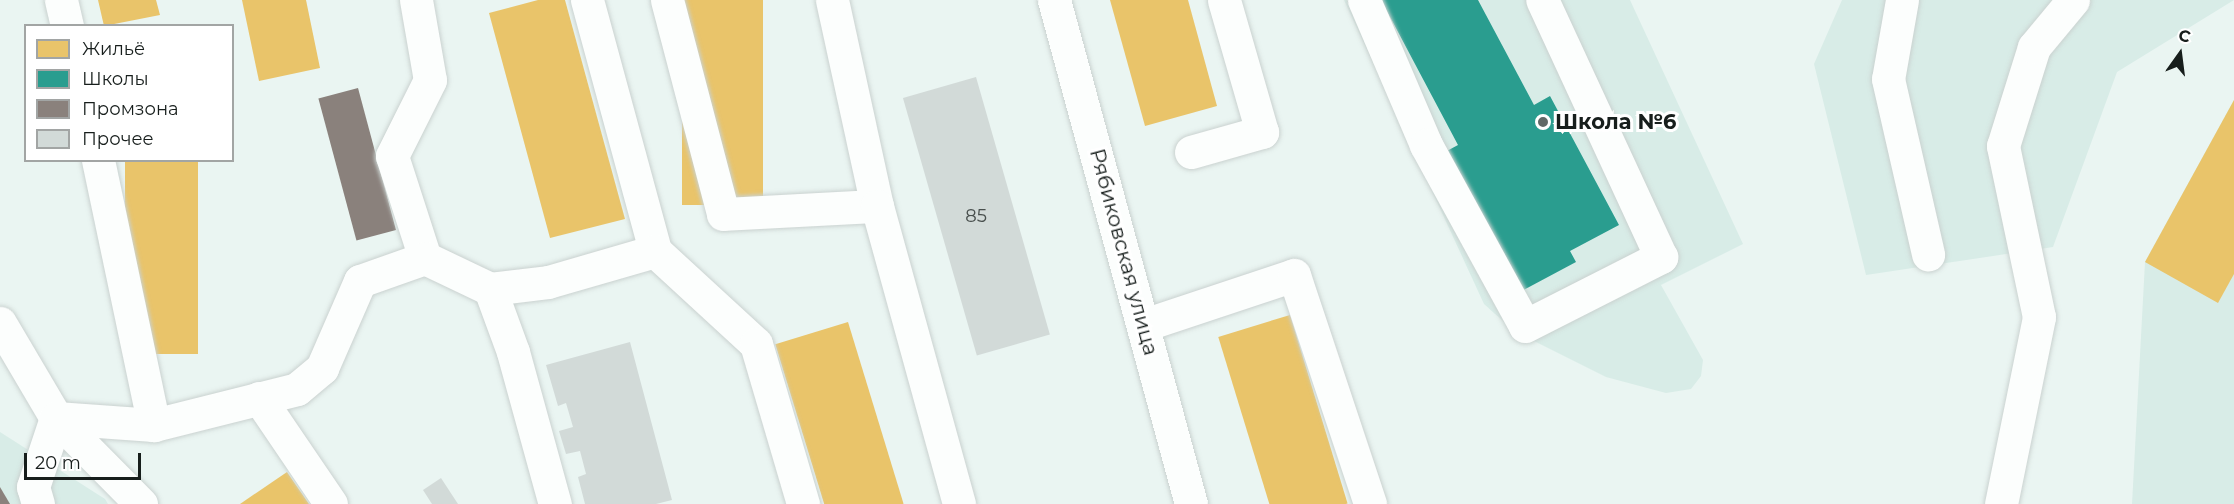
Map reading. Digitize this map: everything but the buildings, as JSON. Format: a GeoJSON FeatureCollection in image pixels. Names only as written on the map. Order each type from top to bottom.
{"type":"FeatureCollection","features":[{"type":"Feature","properties":{"kind":"street"},"geometry":{"type":"LineString","coordinates":[[61,0],[67,24]]}},
{"type":"Feature","properties":{"kind":"street"},"geometry":{"type":"LineString","coordinates":[[416,0],[430,80],[392,156],[425,258]]}},
{"type":"Feature","properties":{"kind":"street"},"geometry":{"type":"LineString","coordinates":[[587,0],[655,251],[756,344],[803,504]]}},
{"type":"Feature","properties":{"kind":"street"},"geometry":{"type":"LineString","coordinates":[[667,0],[723,214],[877,206]]}},
{"type":"Feature","properties":{"kind":"street"},"geometry":{"type":"LineString","coordinates":[[832,0],[877,206],[959,504]]}},
{"type":"Feature","properties":{"kind":"street","name":"Рябиковская улица"},"geometry":{"type":"LineString","coordinates":[[1054,0],[1191,504]]}},
{"type":"Feature","properties":{"kind":"street"},"geometry":{"type":"LineString","coordinates":[[1191,152],[1262,132],[1224,0]]}},
{"type":"Feature","properties":{"kind":"street"},"geometry":{"type":"LineString","coordinates":[[1364,0],[1426,145],[1525,326],[1662,257],[1542,0]]}},
{"type":"Feature","properties":{"kind":"street"},"geometry":{"type":"LineString","coordinates":[[1902,0],[1888,79],[1928,254]]}},
{"type":"Feature","properties":{"kind":"street"},"geometry":{"type":"LineString","coordinates":[[2001,504],[2039,317],[2003,146],[2034,46],[2073,0]]}},
{"type":"Feature","properties":{"kind":"street"},"geometry":{"type":"LineString","coordinates":[[98,162],[154,425]]}},
{"type":"Feature","properties":{"kind":"street"},"geometry":{"type":"LineString","coordinates":[[56,418],[154,425],[297,388],[322,368],[360,281],[425,258],[490,289],[548,282],[655,251]]}},
{"type":"Feature","properties":{"kind":"street"},"geometry":{"type":"LineString","coordinates":[[1144,325],[1294,275],[1370,504]]}},
{"type":"Feature","properties":{"kind":"street"},"geometry":{"type":"LineString","coordinates":[[490,289],[513,352],[555,504]]}},
{"type":"Feature","properties":{"kind":"street"},"geometry":{"type":"LineString","coordinates":[[0,323],[56,418],[141,504]]}},
{"type":"Feature","properties":{"kind":"street"},"geometry":{"type":"LineString","coordinates":[[259,398],[331,504]]}},
{"type":"Feature","properties":{"kind":"street"},"geometry":{"type":"LineString","coordinates":[[38,504],[33,487],[56,418]]}},
{"type":"Feature","properties":{"kind":"shaded area","name":"Школа №6"},"geometry":{"type":"Polygon","coordinates":[[[1344,0],[1630,0],[1743,244],[1661,285],[1703,360],[1701,376],[1691,389],[1666,393],[1606,377],[1514,331],[1484,304],[1344,0]]]}},
{"type":"Feature","properties":{"kind":"shaded area"},"geometry":{"type":"Polygon","coordinates":[[[1842,0],[2234,0],[2117,72],[2053,247],[1866,275],[1814,64],[1842,0]]]}},
{"type":"Feature","properties":{"kind":"shaded area"},"geometry":{"type":"Polygon","coordinates":[[[2234,100],[2234,504],[2132,504],[2145,262],[2234,100]]]}},
{"type":"Feature","properties":{"kind":"shaded area"},"geometry":{"type":"Polygon","coordinates":[[[0,432],[105,499],[108,504],[0,504],[0,432]]]}},
{"type":"Feature","properties":{"kind":"place","name":"Школа №6"},"geometry":{"type":"Point","coordinates":[1543,122]}}]}
